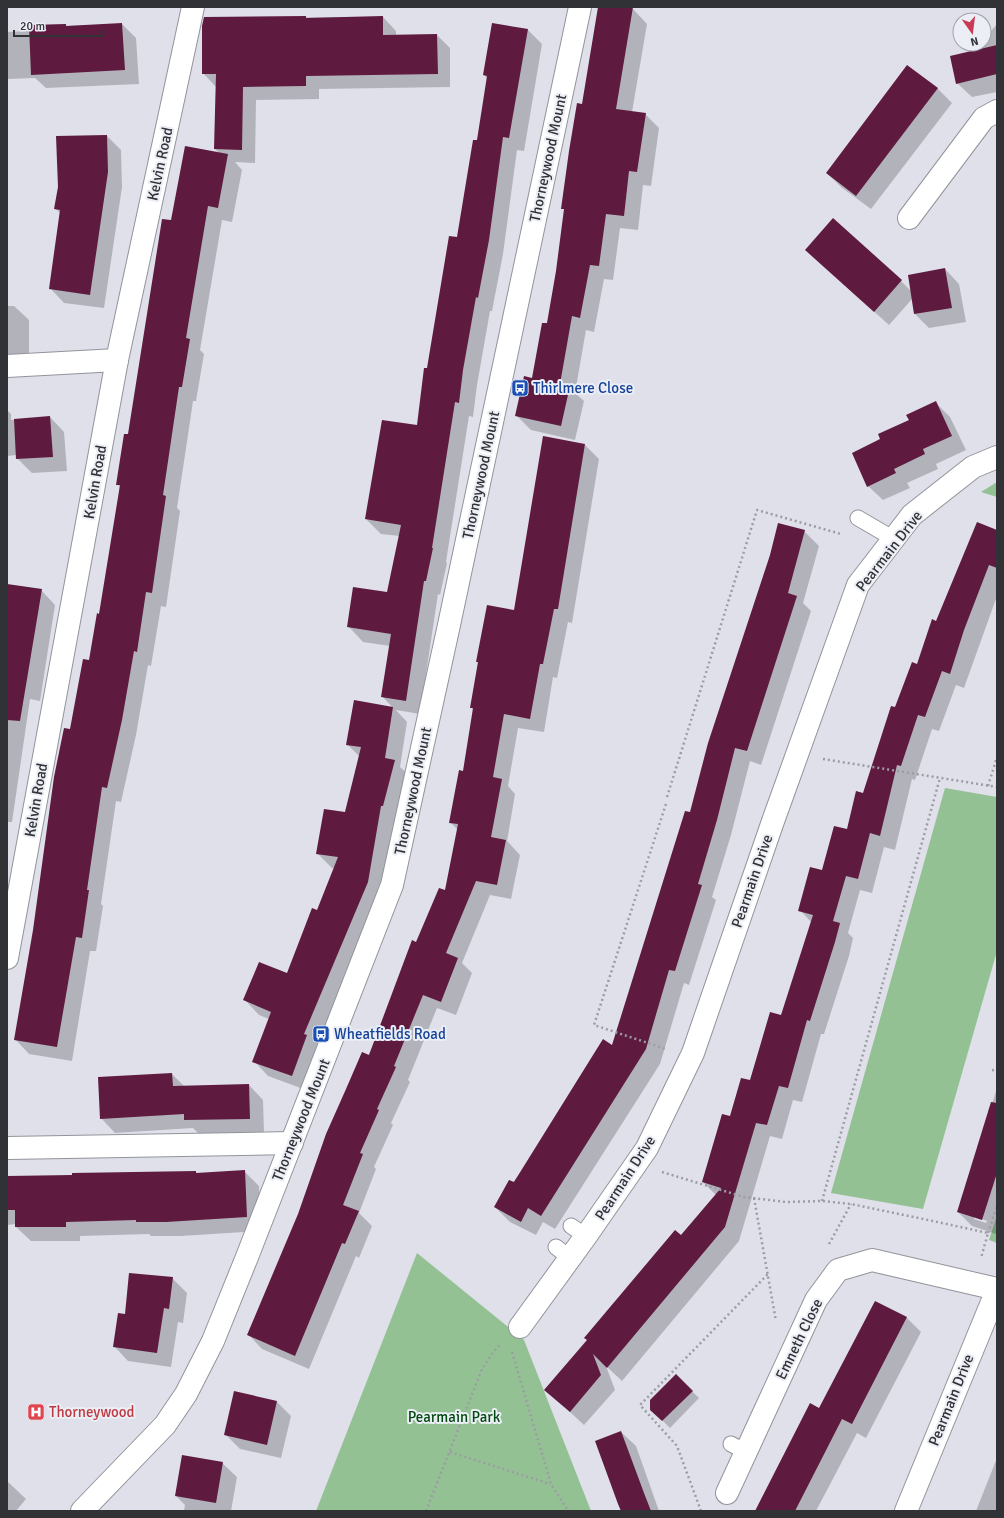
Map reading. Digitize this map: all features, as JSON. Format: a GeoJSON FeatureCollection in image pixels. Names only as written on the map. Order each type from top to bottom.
{"type":"FeatureCollection","features":[{"type":"Feature","properties":{"kind":"street","name":"Kelvin Road"},"geometry":{"type":"LineString","coordinates":[[7,958],[117,360],[193,7]]}},
{"type":"Feature","properties":{"kind":"street","name":"Thorneywood Mount"},"geometry":{"type":"LineString","coordinates":[[88,1509],[165,1425],[186,1394],[213,1341],[392,885],[450,625],[580,7]]}},
{"type":"Feature","properties":{"kind":"street"},"geometry":{"type":"LineString","coordinates":[[909,218],[984,118],[997,111]]}},
{"type":"Feature","properties":{"kind":"street"},"geometry":{"type":"LineString","coordinates":[[7,366],[117,360]]}},
{"type":"Feature","properties":{"kind":"street","name":"Pearmain Drive"},"geometry":{"type":"LineString","coordinates":[[514,1332],[563,1252],[648,1148],[693,1053],[772,824],[858,585],[912,515],[973,467],[997,457]]}},
{"type":"Feature","properties":{"kind":"street"},"geometry":{"type":"LineString","coordinates":[[7,1148],[292,1143]]}},
{"type":"Feature","properties":{"kind":"street","name":"Emneth Close"},"geometry":{"type":"LineString","coordinates":[[727,1493],[738,1448],[816,1300],[838,1270],[872,1260],[997,1289]]}},
{"type":"Feature","properties":{"kind":"street","name":"Pearmain Drive"},"geometry":{"type":"LineString","coordinates":[[906,1511],[997,1289]]}},
{"type":"Feature","properties":{"kind":"lane"},"geometry":{"type":"LineString","coordinates":[[858,518],[894,540]]}},
{"type":"Feature","properties":{"kind":"path"},"geometry":{"type":"LineString","coordinates":[[667,797],[757,510],[821,528]]}},
{"type":"Feature","properties":{"kind":"path"},"geometry":{"type":"LineString","coordinates":[[988,786],[997,757]]}},
{"type":"Feature","properties":{"kind":"path"},"geometry":{"type":"LineString","coordinates":[[850,764],[997,787]]}},
{"type":"Feature","properties":{"kind":"path"},"geometry":{"type":"LineString","coordinates":[[822,1200],[940,778]]}},
{"type":"Feature","properties":{"kind":"path"},"geometry":{"type":"LineString","coordinates":[[660,1047],[594,1025],[666,804]]}},
{"type":"Feature","properties":{"kind":"path"},"geometry":{"type":"LineString","coordinates":[[992,1070],[997,1071]]}},
{"type":"Feature","properties":{"kind":"path"},"geometry":{"type":"LineString","coordinates":[[636,1164],[744,1198],[786,1202],[822,1200],[874,1209],[988,1234]]}},
{"type":"Feature","properties":{"kind":"path"},"geometry":{"type":"LineString","coordinates":[[754,1198],[777,1323]]}},
{"type":"Feature","properties":{"kind":"path"},"geometry":{"type":"LineString","coordinates":[[973,1283],[997,1206]]}},
{"type":"Feature","properties":{"kind":"path"},"geometry":{"type":"LineString","coordinates":[[701,1511],[677,1446],[640,1405],[768,1274]]}},
{"type":"Feature","properties":{"kind":"path"},"geometry":{"type":"LineString","coordinates":[[426,1511],[482,1369],[494,1351],[514,1332]]}},
{"type":"Feature","properties":{"kind":"path"},"geometry":{"type":"LineString","coordinates":[[514,1332],[550,1484],[567,1509],[571,1511]]}},
{"type":"Feature","properties":{"kind":"path"},"geometry":{"type":"LineString","coordinates":[[450,1452],[550,1484]]}},
{"type":"Feature","properties":{"kind":"green space"},"geometry":{"type":"Polygon","coordinates":[[[997,482],[997,497],[981,492],[997,482]]]}},
{"type":"Feature","properties":{"kind":"green space"},"geometry":{"type":"Polygon","coordinates":[[[945,788],[997,797],[997,951],[923,1209],[831,1193],[945,788]]]}},
{"type":"Feature","properties":{"kind":"green space"},"geometry":{"type":"Polygon","coordinates":[[[997,1215],[997,1243],[989,1240],[997,1215]]]}},
{"type":"Feature","properties":{"kind":"green space","name":"Pearmain Park"},"geometry":{"type":"Polygon","coordinates":[[[417,1253],[524,1340],[591,1511],[316,1511],[417,1253]]]}},
{"type":"Feature","properties":{"kind":"building"},"geometry":{"type":"Polygon","coordinates":[[[598,7],[633,7],[616,109],[646,113],[637,172],[629,171],[624,216],[606,214],[599,266],[590,265],[580,318],[572,316],[560,384],[570,386],[561,426],[515,416],[524,376],[532,378],[542,323],[547,323],[556,271],[564,209],[561,209],[569,151],[577,103],[582,104],[598,7]]]}},
{"type":"Feature","properties":{"kind":"building"},"geometry":{"type":"Polygon","coordinates":[[[306,16],[306,18],[383,16],[383,35],[437,34],[438,74],[306,76],[306,86],[243,87],[242,150],[214,149],[216,74],[202,74],[202,26],[204,17],[306,16]]]}},
{"type":"Feature","properties":{"kind":"building"},"geometry":{"type":"Polygon","coordinates":[[[122,23],[125,70],[31,75],[29,25],[66,24],[66,26],[122,23]]]}},
{"type":"Feature","properties":{"kind":"building"},"geometry":{"type":"Polygon","coordinates":[[[492,23],[528,29],[509,138],[503,137],[489,240],[478,298],[476,297],[463,370],[459,403],[455,402],[433,548],[426,581],[424,581],[406,701],[381,697],[391,634],[347,627],[353,587],[387,592],[401,525],[365,519],[382,420],[417,425],[424,368],[427,368],[449,236],[457,237],[473,140],[477,140],[487,76],[483,75],[492,23]]]}},
{"type":"Feature","properties":{"kind":"building"},"geometry":{"type":"Polygon","coordinates":[[[997,45],[997,74],[956,84],[950,56],[967,52],[992,52],[992,46],[997,45]]]}},
{"type":"Feature","properties":{"kind":"building"},"geometry":{"type":"Polygon","coordinates":[[[907,65],[938,88],[856,196],[826,173],[907,65]]]}},
{"type":"Feature","properties":{"kind":"building"},"geometry":{"type":"Polygon","coordinates":[[[107,135],[108,172],[90,295],[49,289],[60,210],[54,209],[58,187],[56,136],[107,135]]]}},
{"type":"Feature","properties":{"kind":"building"},"geometry":{"type":"Polygon","coordinates":[[[185,146],[228,154],[218,208],[208,206],[186,338],[190,339],[182,387],[179,387],[163,495],[166,496],[152,593],[146,592],[137,652],[134,651],[122,720],[107,788],[102,787],[87,890],[89,890],[82,938],[76,937],[57,1047],[14,1040],[33,930],[54,777],[64,728],[70,729],[83,659],[89,660],[97,613],[99,614],[120,485],[116,485],[124,434],[128,434],[162,219],[171,220],[185,146]]]}},
{"type":"Feature","properties":{"kind":"building"},"geometry":{"type":"Polygon","coordinates":[[[833,218],[902,280],[874,312],[805,250],[833,218]]]}},
{"type":"Feature","properties":{"kind":"building"},"geometry":{"type":"Polygon","coordinates":[[[945,268],[952,308],[914,314],[908,275],[945,268]]]}},
{"type":"Feature","properties":{"kind":"building"},"geometry":{"type":"Polygon","coordinates":[[[936,401],[952,436],[923,449],[925,454],[894,469],[896,473],[867,487],[852,453],[880,439],[878,434],[909,420],[906,415],[936,401]]]}},
{"type":"Feature","properties":{"kind":"building"},"geometry":{"type":"Polygon","coordinates":[[[50,416],[53,457],[16,459],[14,419],[50,416]]]}},
{"type":"Feature","properties":{"kind":"building"},"geometry":{"type":"Polygon","coordinates":[[[543,436],[585,444],[558,609],[554,609],[543,664],[540,664],[530,719],[504,714],[493,777],[502,779],[491,837],[506,840],[497,885],[476,881],[446,953],[458,958],[441,1002],[423,995],[394,1066],[396,1067],[377,1109],[379,1110],[360,1153],[363,1154],[343,1205],[359,1211],[345,1244],[342,1243],[295,1356],[247,1335],[298,1214],[326,1134],[362,1052],[369,1055],[412,940],[416,942],[439,888],[445,890],[458,824],[449,823],[459,770],[463,771],[473,708],[470,708],[478,662],[476,662],[487,605],[514,610],[543,436]]]}},
{"type":"Feature","properties":{"kind":"building"},"geometry":{"type":"Polygon","coordinates":[[[977,522],[997,530],[997,568],[989,565],[964,630],[950,674],[942,671],[925,717],[918,715],[901,766],[897,765],[880,836],[870,833],[858,879],[846,876],[833,921],[840,923],[835,942],[810,1021],[807,1020],[788,1088],[779,1086],[767,1125],[756,1123],[725,1227],[607,1368],[593,1354],[601,1375],[570,1412],[544,1390],[587,1340],[584,1338],[675,1230],[681,1235],[721,1188],[702,1182],[722,1114],[730,1116],[741,1078],[750,1080],[770,1012],[781,1015],[813,915],[798,911],[810,867],[822,870],[834,826],[847,829],[856,791],[863,793],[891,706],[895,707],[912,662],[917,664],[932,619],[936,621],[977,522]]]}},
{"type":"Feature","properties":{"kind":"building"},"geometry":{"type":"Polygon","coordinates":[[[778,523],[805,530],[788,593],[797,596],[747,751],[735,748],[717,820],[698,884],[702,885],[675,971],[669,970],[646,1049],[541,1216],[528,1208],[521,1222],[494,1207],[509,1180],[514,1182],[603,1039],[612,1045],[685,811],[690,812],[708,743],[770,555],[778,523]]]}},
{"type":"Feature","properties":{"kind":"building"},"geometry":{"type":"Polygon","coordinates":[[[7,584],[42,589],[20,721],[7,720],[7,584]]]}},
{"type":"Feature","properties":{"kind":"building"},"geometry":{"type":"Polygon","coordinates":[[[354,700],[393,707],[385,758],[395,760],[383,806],[381,806],[368,882],[304,1034],[307,1035],[292,1076],[252,1062],[271,1012],[243,1000],[259,962],[287,973],[312,908],[317,910],[338,857],[316,854],[324,809],[345,812],[361,747],[346,745],[354,700]]]}},
{"type":"Feature","properties":{"kind":"building"},"geometry":{"type":"Polygon","coordinates":[[[172,1073],[173,1086],[249,1084],[250,1119],[184,1120],[184,1114],[100,1119],[98,1077],[172,1073]]]}},
{"type":"Feature","properties":{"kind":"building"},"geometry":{"type":"Polygon","coordinates":[[[991,1102],[997,1103],[997,1173],[982,1220],[957,1212],[991,1102]]]}},
{"type":"Feature","properties":{"kind":"building"},"geometry":{"type":"Polygon","coordinates":[[[245,1170],[247,1217],[166,1222],[136,1222],[136,1220],[66,1222],[66,1227],[15,1227],[15,1210],[7,1210],[7,1176],[72,1175],[72,1173],[196,1171],[196,1173],[245,1170]]]}},
{"type":"Feature","properties":{"kind":"building"},"geometry":{"type":"Polygon","coordinates":[[[129,1273],[173,1277],[169,1309],[164,1308],[157,1353],[113,1347],[118,1313],[125,1314],[129,1273]]]}},
{"type":"Feature","properties":{"kind":"building"},"geometry":{"type":"Polygon","coordinates":[[[875,1301],[907,1317],[852,1424],[842,1419],[795,1511],[755,1511],[810,1403],[819,1408],[875,1301]]]}},
{"type":"Feature","properties":{"kind":"building"},"geometry":{"type":"Polygon","coordinates":[[[676,1374],[693,1391],[662,1421],[650,1410],[650,1400],[676,1374]]]}},
{"type":"Feature","properties":{"kind":"building"},"geometry":{"type":"Polygon","coordinates":[[[234,1391],[277,1401],[267,1445],[224,1435],[234,1391]]]}},
{"type":"Feature","properties":{"kind":"building"},"geometry":{"type":"Polygon","coordinates":[[[621,1431],[651,1511],[621,1511],[618,1504],[595,1441],[621,1431]]]}},
{"type":"Feature","properties":{"kind":"building"},"geometry":{"type":"Polygon","coordinates":[[[182,1455],[223,1462],[216,1503],[175,1496],[182,1455]]]}},
{"type":"Feature","properties":{"kind":"place","name":"Thirlmere Close"},"geometry":{"type":"Point","coordinates":[520,388]}},
{"type":"Feature","properties":{"kind":"place","name":"Wheatfields Road"},"geometry":{"type":"Point","coordinates":[321,1034]}},
{"type":"Feature","properties":{"kind":"place","name":"Thorneywood"},"geometry":{"type":"Point","coordinates":[36,1412]}}]}
